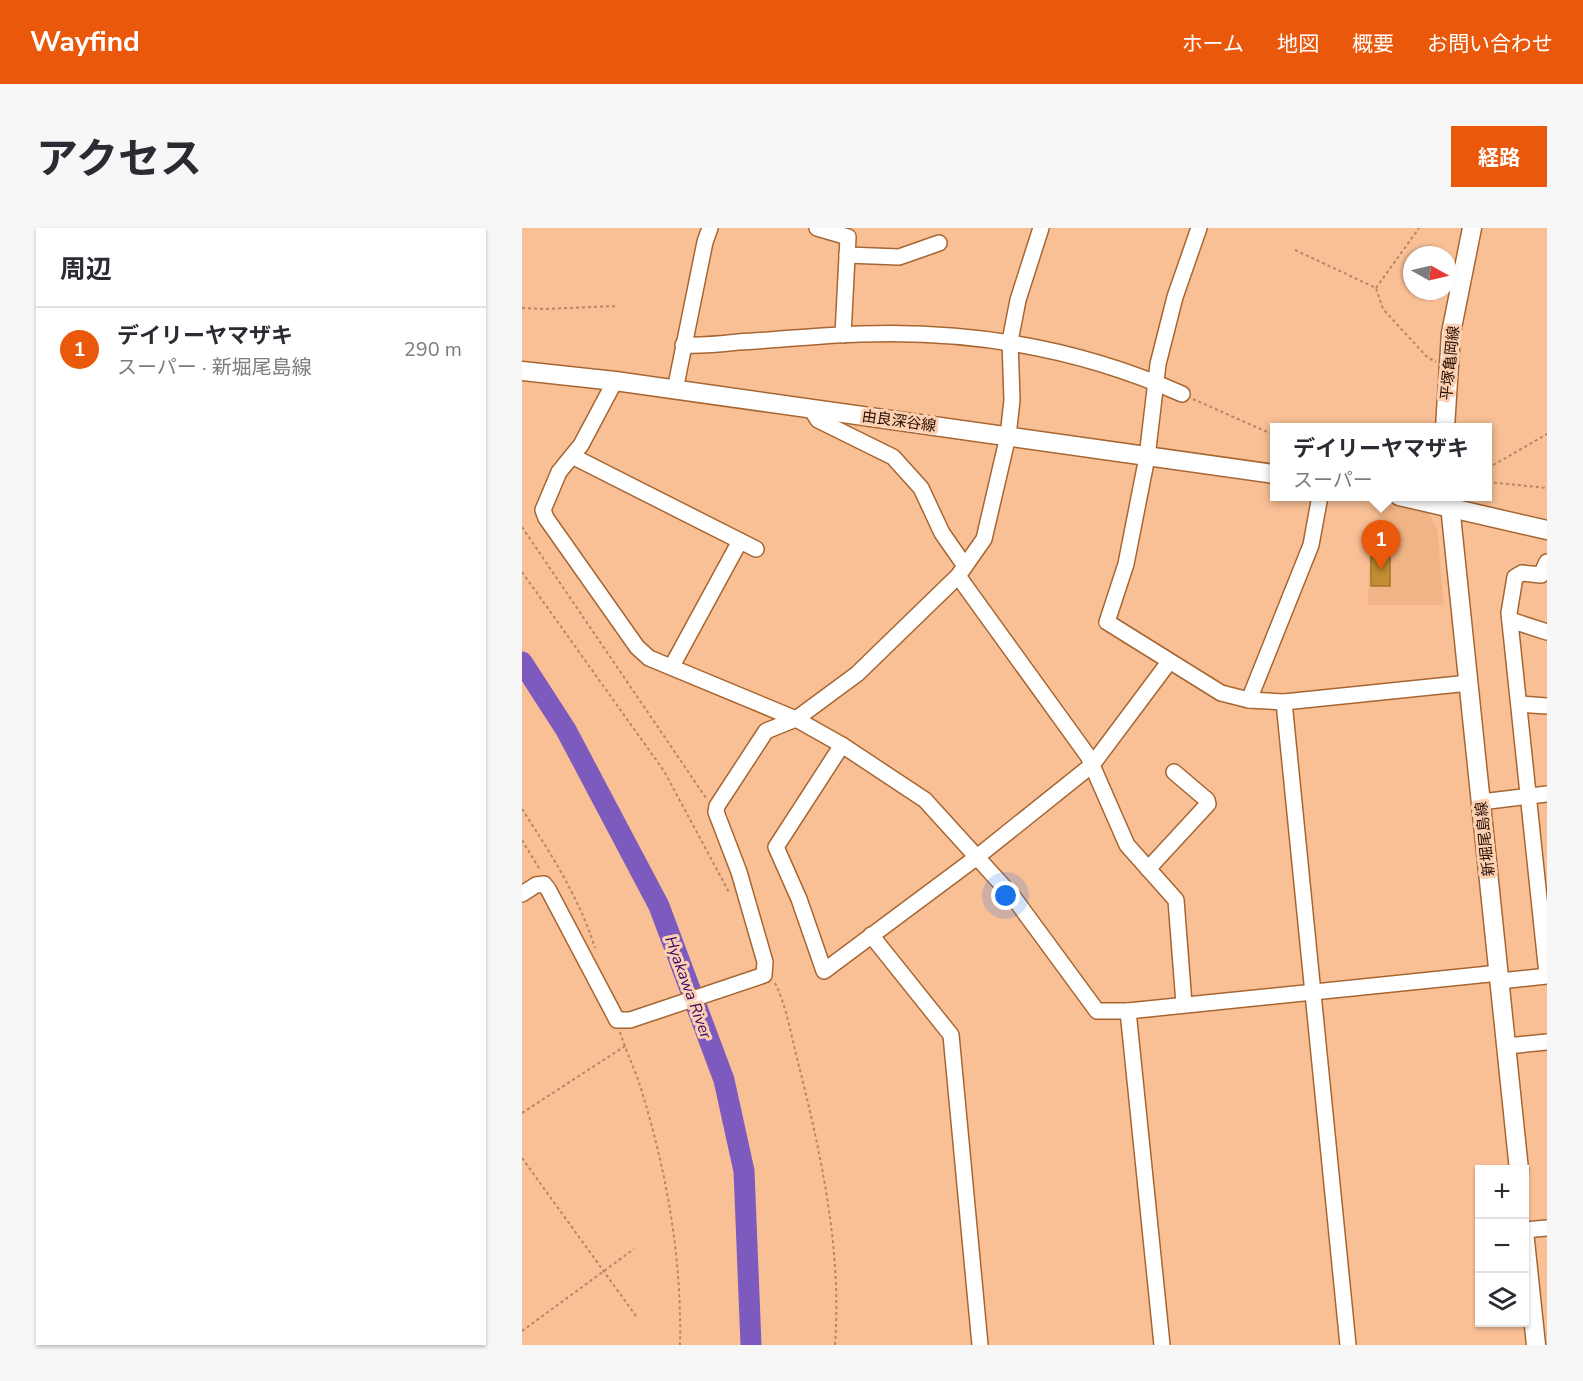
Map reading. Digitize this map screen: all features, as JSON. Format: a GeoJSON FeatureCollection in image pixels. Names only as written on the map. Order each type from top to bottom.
{"type":"FeatureCollection","features":[{"type":"Feature","properties":{"kind":"main road","name":"平塚亀岡線"},"geometry":{"type":"LineString","coordinates":[[1445,423],[1448,364],[1472,228]]}},
{"type":"Feature","properties":{"kind":"main road","name":"由良深谷線"},"geometry":{"type":"LineString","coordinates":[[522,371],[615,381],[1270,473]]}},
{"type":"Feature","properties":{"kind":"main road"},"geometry":{"type":"LineString","coordinates":[[1449,502],[1547,530]]}},
{"type":"Feature","properties":{"kind":"main road","name":"新堀尾島線"},"geometry":{"type":"LineString","coordinates":[[1449,502],[1519,1165]]}},
{"type":"Feature","properties":{"kind":"main road"},"geometry":{"type":"LineString","coordinates":[[1528,1273],[1536,1345]]}},
{"type":"Feature","properties":{"kind":"street"},"geometry":{"type":"LineString","coordinates":[[675,390],[705,242],[710,228]]}},
{"type":"Feature","properties":{"kind":"street"},"geometry":{"type":"LineString","coordinates":[[817,228],[848,237],[843,335]]}},
{"type":"Feature","properties":{"kind":"street"},"geometry":{"type":"LineString","coordinates":[[522,894],[536,885],[544,884],[623,1020],[764,975],[765,962],[740,872],[716,812],[722,795],[766,731],[796,719],[857,674],[961,571],[984,540],[1008,436],[1012,400],[1010,341],[1018,300],[1041,228]]}},
{"type":"Feature","properties":{"kind":"street"},"geometry":{"type":"LineString","coordinates":[[1199,228],[1175,297],[1155,382],[1148,457],[1126,564],[1107,622],[1221,693],[1249,700],[1284,702],[1468,682]]}},
{"type":"Feature","properties":{"kind":"street"},"geometry":{"type":"LineString","coordinates":[[847,255],[899,257],[939,243]]}},
{"type":"Feature","properties":{"kind":"street"},"geometry":{"type":"LineString","coordinates":[[683,345],[843,335],[912,334],[1010,341],[1065,353],[1155,382],[1182,394]]}},
{"type":"Feature","properties":{"kind":"street"},"geometry":{"type":"LineString","coordinates":[[615,381],[581,445],[559,472],[543,510],[546,518],[637,647],[649,658],[796,719],[925,800],[1014,898],[1097,1011],[1128,1011],[1311,993],[1547,975],[1544,910],[1510,620],[1515,577],[1522,573],[1541,575],[1544,573],[1547,562]]}},
{"type":"Feature","properties":{"kind":"street"},"geometry":{"type":"LineString","coordinates":[[811,409],[818,420],[893,457],[921,488],[961,571],[1092,765],[1127,845],[1176,900],[1184,1004]]}},
{"type":"Feature","properties":{"kind":"street"},"geometry":{"type":"LineString","coordinates":[[572,456],[756,549]]}},
{"type":"Feature","properties":{"kind":"street"},"geometry":{"type":"LineString","coordinates":[[1249,700],[1311,545],[1319,501]]}},
{"type":"Feature","properties":{"kind":"street"},"geometry":{"type":"LineString","coordinates":[[672,666],[740,541]]}},
{"type":"Feature","properties":{"kind":"street"},"geometry":{"type":"LineString","coordinates":[[1510,620],[1547,632]]}},
{"type":"Feature","properties":{"kind":"street"},"geometry":{"type":"LineString","coordinates":[[842,746],[776,847],[799,898],[825,971],[977,857],[1092,765],[1169,662]]}},
{"type":"Feature","properties":{"kind":"street"},"geometry":{"type":"LineString","coordinates":[[1284,702],[1311,993],[1348,1345]]}},
{"type":"Feature","properties":{"kind":"street"},"geometry":{"type":"LineString","coordinates":[[1519,704],[1547,706]]}},
{"type":"Feature","properties":{"kind":"street"},"geometry":{"type":"LineString","coordinates":[[1148,869],[1208,804],[1174,772]]}},
{"type":"Feature","properties":{"kind":"street"},"geometry":{"type":"LineString","coordinates":[[1481,802],[1547,794]]}},
{"type":"Feature","properties":{"kind":"street"},"geometry":{"type":"LineString","coordinates":[[872,935],[951,1035],[981,1345]]}},
{"type":"Feature","properties":{"kind":"street"},"geometry":{"type":"LineString","coordinates":[[1128,1011],[1162,1345]]}},
{"type":"Feature","properties":{"kind":"street"},"geometry":{"type":"LineString","coordinates":[[1507,1046],[1547,1042]]}},
{"type":"Feature","properties":{"kind":"street"},"geometry":{"type":"LineString","coordinates":[[1529,1230],[1547,1228]]}},
{"type":"Feature","properties":{"kind":"path"},"geometry":{"type":"LineString","coordinates":[[1376,288],[1419,228]]}},
{"type":"Feature","properties":{"kind":"path"},"geometry":{"type":"LineString","coordinates":[[1295,250],[1376,288],[1383,309],[1426,357],[1448,364]]}},
{"type":"Feature","properties":{"kind":"path"},"geometry":{"type":"LineString","coordinates":[[522,308],[618,306]]}},
{"type":"Feature","properties":{"kind":"path"},"geometry":{"type":"LineString","coordinates":[[1182,394],[1270,433]]}},
{"type":"Feature","properties":{"kind":"path"},"geometry":{"type":"LineString","coordinates":[[1492,466],[1547,434]]}},
{"type":"Feature","properties":{"kind":"path"},"geometry":{"type":"LineString","coordinates":[[1492,482],[1547,488]]}},
{"type":"Feature","properties":{"kind":"path"},"geometry":{"type":"LineString","coordinates":[[522,527],[716,812]]}},
{"type":"Feature","properties":{"kind":"path"},"geometry":{"type":"LineString","coordinates":[[522,572],[664,771],[734,902]]}},
{"type":"Feature","properties":{"kind":"path"},"geometry":{"type":"LineString","coordinates":[[522,809],[562,871],[586,921],[597,953]]}},
{"type":"Feature","properties":{"kind":"path"},"geometry":{"type":"LineString","coordinates":[[522,840],[531,853],[544,884]]}},
{"type":"Feature","properties":{"kind":"path"},"geometry":{"type":"LineString","coordinates":[[780,992],[804,1088],[832,1223],[836,1278],[835,1345]]}},
{"type":"Feature","properties":{"kind":"path"},"geometry":{"type":"LineString","coordinates":[[623,1020],[625,1046],[642,1090],[666,1192],[680,1296],[680,1345]]}},
{"type":"Feature","properties":{"kind":"path"},"geometry":{"type":"LineString","coordinates":[[522,1113],[625,1046]]}},
{"type":"Feature","properties":{"kind":"path"},"geometry":{"type":"LineString","coordinates":[[522,1158],[636,1316]]}},
{"type":"Feature","properties":{"kind":"path"},"geometry":{"type":"LineString","coordinates":[[522,1331],[604,1274],[634,1249]]}},
{"type":"Feature","properties":{"kind":"shaded area"},"geometry":{"type":"Polygon","coordinates":[[[1379,503],[1428,513],[1437,528],[1444,605],[1368,605],[1369,552],[1377,552],[1379,503]]]}},
{"type":"Feature","properties":{"kind":"building"},"geometry":{"type":"Polygon","coordinates":[[[1371,555],[1390,555],[1390,586],[1371,586],[1371,555]]]}},
{"type":"Feature","properties":{"kind":"waterway","name":"Hyakawa River"},"geometry":{"type":"LineString","coordinates":[[522,662],[566,730],[659,906],[724,1080],[744,1171],[751,1345]]}},
{"type":"Feature","properties":{"kind":"place","name":"デイリーヤマザキ"},"geometry":{"type":"Point","coordinates":[1381,570]}}]}
